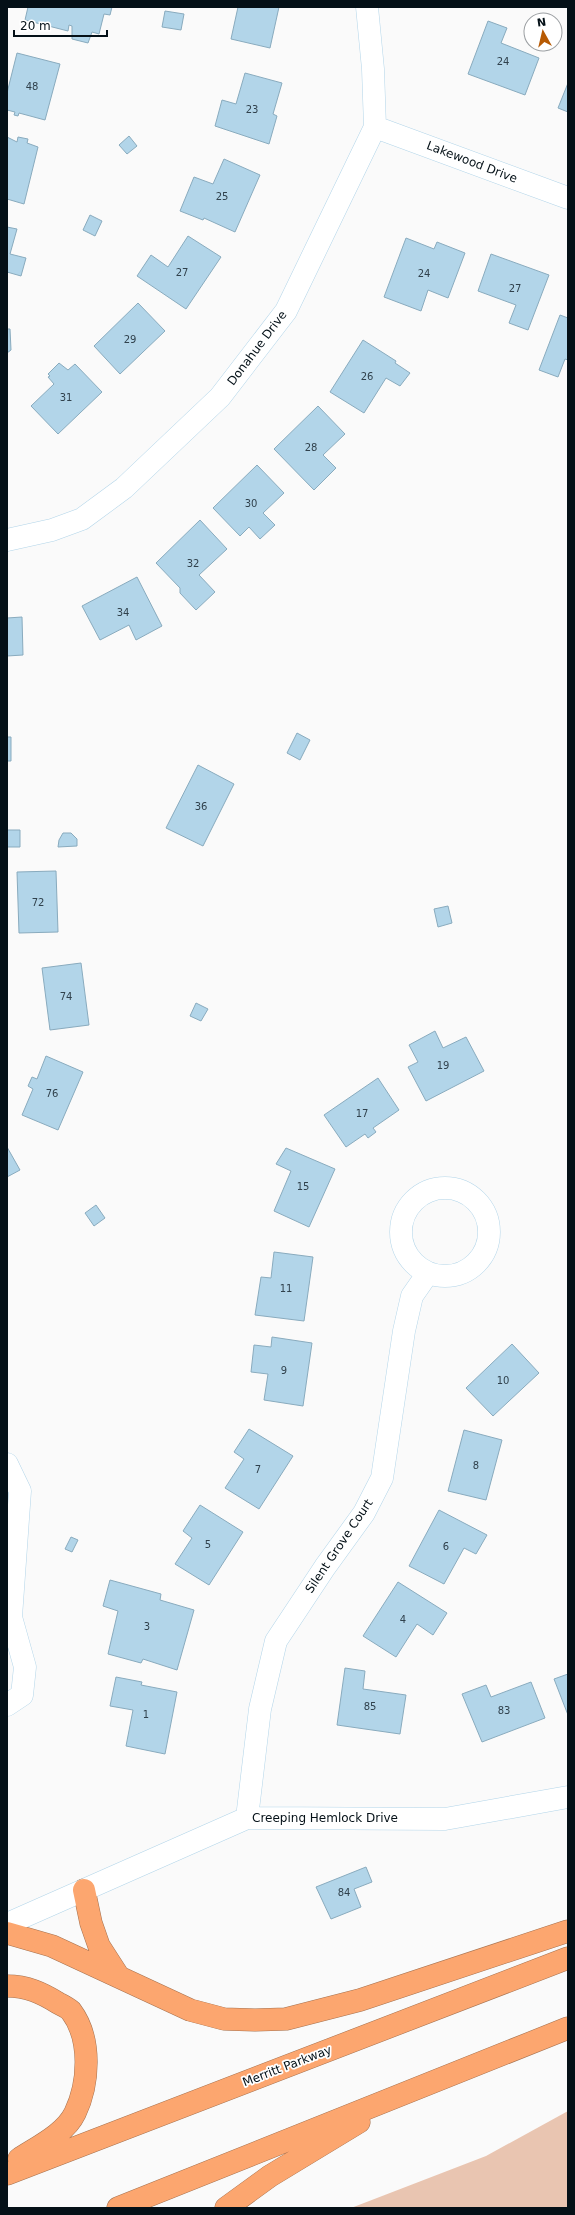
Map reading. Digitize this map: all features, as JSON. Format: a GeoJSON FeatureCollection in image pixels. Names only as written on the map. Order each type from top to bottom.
{"type":"FeatureCollection","features":[{"type":"Feature","properties":{"kind":"highway"},"geometry":{"type":"LineString","coordinates":[[84,1890],[91,1923],[99,1946],[119,1977]]}},
{"type":"Feature","properties":{"kind":"highway"},"geometry":{"type":"LineString","coordinates":[[7,1933],[52,1946],[190,2010],[218,2017],[255,2020],[286,2019],[360,2000],[568,1931]]}},
{"type":"Feature","properties":{"kind":"highway","name":"Merritt Parkway"},"geometry":{"type":"LineString","coordinates":[[7,2174],[568,1958]]}},
{"type":"Feature","properties":{"kind":"highway"},"geometry":{"type":"LineString","coordinates":[[7,1986],[18,1986],[40,1992],[70,2011],[86,2043],[86,2076],[75,2114],[62,2129],[7,2167]]}},
{"type":"Feature","properties":{"kind":"highway"},"geometry":{"type":"LineString","coordinates":[[118,2208],[568,2028]]}},
{"type":"Feature","properties":{"kind":"highway"},"geometry":{"type":"LineString","coordinates":[[226,2208],[270,2176],[416,2088]]}},
{"type":"Feature","properties":{"kind":"street","name":"Donahue Drive"},"geometry":{"type":"LineString","coordinates":[[7,540],[52,530],[82,519],[124,488],[220,397],[286,311],[375,126],[373,69],[367,7]]}},
{"type":"Feature","properties":{"kind":"street","name":"Lakewood Drive"},"geometry":{"type":"LineString","coordinates":[[375,126],[568,198]]}},
{"type":"Feature","properties":{"kind":"street"},"geometry":{"type":"LineString","coordinates":[[437,1189],[453,1189],[467,1194],[479,1204],[487,1218],[489,1233],[487,1248],[479,1261],[467,1271],[452,1276],[437,1276],[428,1274],[415,1265],[405,1253],[401,1238],[402,1223],[408,1209],[423,1194],[437,1189]]}},
{"type":"Feature","properties":{"kind":"street","name":"Silent Grove Court"},"geometry":{"type":"LineString","coordinates":[[247,1818],[260,1709],[276,1641],[325,1567],[364,1513],[382,1478],[404,1331],[412,1296],[428,1274]]}},
{"type":"Feature","properties":{"kind":"street"},"geometry":{"type":"LineString","coordinates":[[7,1464],[20,1491],[9,1617],[25,1667],[22,1695],[7,1706]]}},
{"type":"Feature","properties":{"kind":"street","name":"Creeping Hemlock Drive"},"geometry":{"type":"LineString","coordinates":[[7,1924],[247,1818],[445,1819],[568,1797]]}},
{"type":"Feature","properties":{"kind":"shaded area"},"geometry":{"type":"Polygon","coordinates":[[[568,2111],[568,2208],[351,2208],[486,2156],[568,2111]]]}},
{"type":"Feature","properties":{"kind":"building"},"geometry":{"type":"Polygon","coordinates":[[[28,7],[112,7],[110,15],[104,14],[99,34],[92,32],[88,43],[72,39],[72,26],[69,25],[68,31],[25,20],[28,7]]]}},
{"type":"Feature","properties":{"kind":"building"},"geometry":{"type":"Polygon","coordinates":[[[238,7],[279,7],[270,48],[231,39],[238,7]]]}},
{"type":"Feature","properties":{"kind":"building"},"geometry":{"type":"Polygon","coordinates":[[[165,11],[184,14],[181,30],[162,27],[165,11]]]}},
{"type":"Feature","properties":{"kind":"building"},"geometry":{"type":"Polygon","coordinates":[[[488,21],[507,28],[501,43],[539,58],[525,95],[468,74],[488,21]]]}},
{"type":"Feature","properties":{"kind":"building"},"geometry":{"type":"Polygon","coordinates":[[[17,53],[60,64],[45,120],[19,113],[18,116],[14,115],[15,112],[7,110],[7,93],[17,53]]]}},
{"type":"Feature","properties":{"kind":"building"},"geometry":{"type":"Polygon","coordinates":[[[245,73],[282,83],[273,114],[277,116],[269,144],[215,126],[222,100],[236,104],[245,73]]]}},
{"type":"Feature","properties":{"kind":"building"},"geometry":{"type":"Polygon","coordinates":[[[568,83],[568,112],[558,108],[568,83]]]}},
{"type":"Feature","properties":{"kind":"building"},"geometry":{"type":"Polygon","coordinates":[[[129,136],[137,146],[127,154],[119,145],[129,136]]]}},
{"type":"Feature","properties":{"kind":"building"},"geometry":{"type":"Polygon","coordinates":[[[7,137],[17,142],[18,137],[28,139],[27,143],[38,147],[24,204],[7,199],[7,137]]]}},
{"type":"Feature","properties":{"kind":"building"},"geometry":{"type":"Polygon","coordinates":[[[224,159],[260,175],[235,232],[204,218],[203,220],[180,211],[194,177],[213,184],[224,159]]]}},
{"type":"Feature","properties":{"kind":"building"},"geometry":{"type":"Polygon","coordinates":[[[90,215],[102,221],[95,236],[83,230],[90,215]]]}},
{"type":"Feature","properties":{"kind":"building"},"geometry":{"type":"Polygon","coordinates":[[[7,227],[17,229],[10,254],[26,258],[21,276],[7,272],[7,227]]]}},
{"type":"Feature","properties":{"kind":"building"},"geometry":{"type":"Polygon","coordinates":[[[188,236],[221,257],[186,309],[137,276],[151,255],[168,267],[188,236]]]}},
{"type":"Feature","properties":{"kind":"building"},"geometry":{"type":"Polygon","coordinates":[[[406,238],[434,249],[437,242],[465,253],[448,298],[428,290],[421,311],[384,297],[406,238]]]}},
{"type":"Feature","properties":{"kind":"building"},"geometry":{"type":"Polygon","coordinates":[[[491,254],[549,275],[528,330],[509,323],[516,305],[478,291],[491,254]]]}},
{"type":"Feature","properties":{"kind":"building"},"geometry":{"type":"Polygon","coordinates":[[[138,303],[165,331],[120,374],[94,346],[138,303]]]}},
{"type":"Feature","properties":{"kind":"building"},"geometry":{"type":"Polygon","coordinates":[[[560,315],[568,318],[568,360],[565,359],[558,377],[539,370],[560,315]]]}},
{"type":"Feature","properties":{"kind":"building"},"geometry":{"type":"Polygon","coordinates":[[[7,329],[10,329],[11,350],[7,353],[7,329]]]}},
{"type":"Feature","properties":{"kind":"building"},"geometry":{"type":"Polygon","coordinates":[[[363,340],[396,361],[395,363],[410,373],[400,386],[386,378],[364,413],[330,392],[363,340]]]}},
{"type":"Feature","properties":{"kind":"building"},"geometry":{"type":"Polygon","coordinates":[[[59,363],[68,370],[75,364],[102,392],[58,434],[31,406],[54,384],[48,377],[50,376],[48,374],[59,363]]]}},
{"type":"Feature","properties":{"kind":"building"},"geometry":{"type":"Polygon","coordinates":[[[318,406],[345,434],[323,455],[336,468],[314,490],[274,449],[318,406]]]}},
{"type":"Feature","properties":{"kind":"building"},"geometry":{"type":"Polygon","coordinates":[[[257,465],[284,493],[263,513],[275,525],[260,539],[249,527],[240,536],[213,508],[257,465]]]}},
{"type":"Feature","properties":{"kind":"building"},"geometry":{"type":"Polygon","coordinates":[[[200,520],[227,549],[199,575],[215,592],[196,610],[180,593],[180,588],[156,563],[200,520]]]}},
{"type":"Feature","properties":{"kind":"building"},"geometry":{"type":"Polygon","coordinates":[[[137,577],[162,626],[136,640],[129,625],[100,640],[82,606],[137,577]]]}},
{"type":"Feature","properties":{"kind":"building"},"geometry":{"type":"Polygon","coordinates":[[[22,617],[23,655],[7,656],[7,618],[22,617]]]}},
{"type":"Feature","properties":{"kind":"building"},"geometry":{"type":"Polygon","coordinates":[[[297,733],[310,740],[300,760],[287,753],[297,733]]]}},
{"type":"Feature","properties":{"kind":"building"},"geometry":{"type":"Polygon","coordinates":[[[7,737],[11,737],[11,761],[7,761],[7,737]]]}},
{"type":"Feature","properties":{"kind":"building"},"geometry":{"type":"Polygon","coordinates":[[[198,765],[234,784],[203,846],[166,828],[198,765]]]}},
{"type":"Feature","properties":{"kind":"building"},"geometry":{"type":"Polygon","coordinates":[[[7,830],[20,830],[20,847],[7,847],[7,830]]]}},
{"type":"Feature","properties":{"kind":"building"},"geometry":{"type":"Polygon","coordinates":[[[63,833],[71,833],[77,839],[77,846],[58,847],[59,840],[63,833]]]}},
{"type":"Feature","properties":{"kind":"building"},"geometry":{"type":"Polygon","coordinates":[[[56,871],[58,932],[19,933],[17,872],[56,871]]]}},
{"type":"Feature","properties":{"kind":"building"},"geometry":{"type":"Polygon","coordinates":[[[448,906],[452,923],[438,927],[434,909],[448,906]]]}},
{"type":"Feature","properties":{"kind":"building"},"geometry":{"type":"Polygon","coordinates":[[[81,963],[89,1025],[50,1030],[42,968],[81,963]]]}},
{"type":"Feature","properties":{"kind":"building"},"geometry":{"type":"Polygon","coordinates":[[[196,1003],[208,1009],[201,1021],[190,1016],[196,1003]]]}},
{"type":"Feature","properties":{"kind":"building"},"geometry":{"type":"Polygon","coordinates":[[[435,1031],[443,1048],[466,1037],[484,1071],[426,1101],[408,1067],[418,1062],[409,1045],[435,1031]]]}},
{"type":"Feature","properties":{"kind":"building"},"geometry":{"type":"Polygon","coordinates":[[[46,1056],[83,1072],[58,1130],[22,1115],[33,1089],[28,1086],[32,1077],[37,1079],[46,1056]]]}},
{"type":"Feature","properties":{"kind":"building"},"geometry":{"type":"Polygon","coordinates":[[[378,1078],[399,1110],[373,1128],[376,1132],[368,1138],[365,1134],[346,1147],[324,1115],[378,1078]]]}},
{"type":"Feature","properties":{"kind":"building"},"geometry":{"type":"Polygon","coordinates":[[[7,1147],[20,1170],[7,1177],[7,1147]]]}},
{"type":"Feature","properties":{"kind":"building"},"geometry":{"type":"Polygon","coordinates":[[[286,1148],[335,1169],[309,1227],[274,1211],[291,1171],[276,1164],[286,1148]]]}},
{"type":"Feature","properties":{"kind":"building"},"geometry":{"type":"Polygon","coordinates":[[[96,1205],[105,1218],[94,1226],[85,1213],[96,1205]]]}},
{"type":"Feature","properties":{"kind":"building"},"geometry":{"type":"Polygon","coordinates":[[[274,1252],[313,1257],[304,1321],[255,1315],[261,1277],[271,1278],[274,1252]]]}},
{"type":"Feature","properties":{"kind":"building"},"geometry":{"type":"Polygon","coordinates":[[[272,1337],[312,1343],[303,1406],[264,1400],[268,1374],[251,1372],[254,1345],[271,1347],[272,1337]]]}},
{"type":"Feature","properties":{"kind":"building"},"geometry":{"type":"Polygon","coordinates":[[[512,1344],[539,1373],[493,1416],[466,1388],[512,1344]]]}},
{"type":"Feature","properties":{"kind":"building"},"geometry":{"type":"Polygon","coordinates":[[[249,1429],[293,1456],[259,1509],[225,1488],[244,1459],[234,1452],[249,1429]]]}},
{"type":"Feature","properties":{"kind":"building"},"geometry":{"type":"Polygon","coordinates":[[[464,1430],[502,1440],[486,1500],[448,1491],[464,1430]]]}},
{"type":"Feature","properties":{"kind":"building"},"geometry":{"type":"Polygon","coordinates":[[[200,1505],[243,1532],[209,1585],[175,1564],[192,1538],[183,1531],[200,1505]]]}},
{"type":"Feature","properties":{"kind":"building"},"geometry":{"type":"Polygon","coordinates":[[[439,1510],[487,1535],[476,1554],[464,1548],[444,1584],[409,1566],[439,1510]]]}},
{"type":"Feature","properties":{"kind":"building"},"geometry":{"type":"Polygon","coordinates":[[[71,1537],[78,1540],[72,1552],[65,1549],[71,1537]]]}},
{"type":"Feature","properties":{"kind":"building"},"geometry":{"type":"Polygon","coordinates":[[[110,1580],[161,1594],[160,1600],[194,1610],[177,1670],[143,1659],[141,1663],[108,1654],[118,1611],[103,1606],[110,1580]]]}},
{"type":"Feature","properties":{"kind":"building"},"geometry":{"type":"Polygon","coordinates":[[[398,1582],[447,1613],[433,1635],[417,1624],[396,1657],[363,1636],[398,1582]]]}},
{"type":"Feature","properties":{"kind":"building"},"geometry":{"type":"Polygon","coordinates":[[[345,1668],[365,1671],[363,1689],[406,1695],[400,1734],[337,1725],[345,1668]]]}},
{"type":"Feature","properties":{"kind":"building"},"geometry":{"type":"Polygon","coordinates":[[[568,1674],[568,1715],[554,1679],[568,1674]]]}},
{"type":"Feature","properties":{"kind":"building"},"geometry":{"type":"Polygon","coordinates":[[[116,1677],[142,1682],[141,1685],[177,1692],[165,1754],[126,1746],[133,1710],[110,1706],[116,1677]]]}},
{"type":"Feature","properties":{"kind":"building"},"geometry":{"type":"Polygon","coordinates":[[[531,1682],[545,1718],[482,1742],[462,1694],[486,1685],[491,1697],[531,1682]]]}},
{"type":"Feature","properties":{"kind":"building"},"geometry":{"type":"Polygon","coordinates":[[[366,1867],[372,1882],[354,1889],[361,1907],[331,1919],[316,1887],[366,1867]]]}}]}
